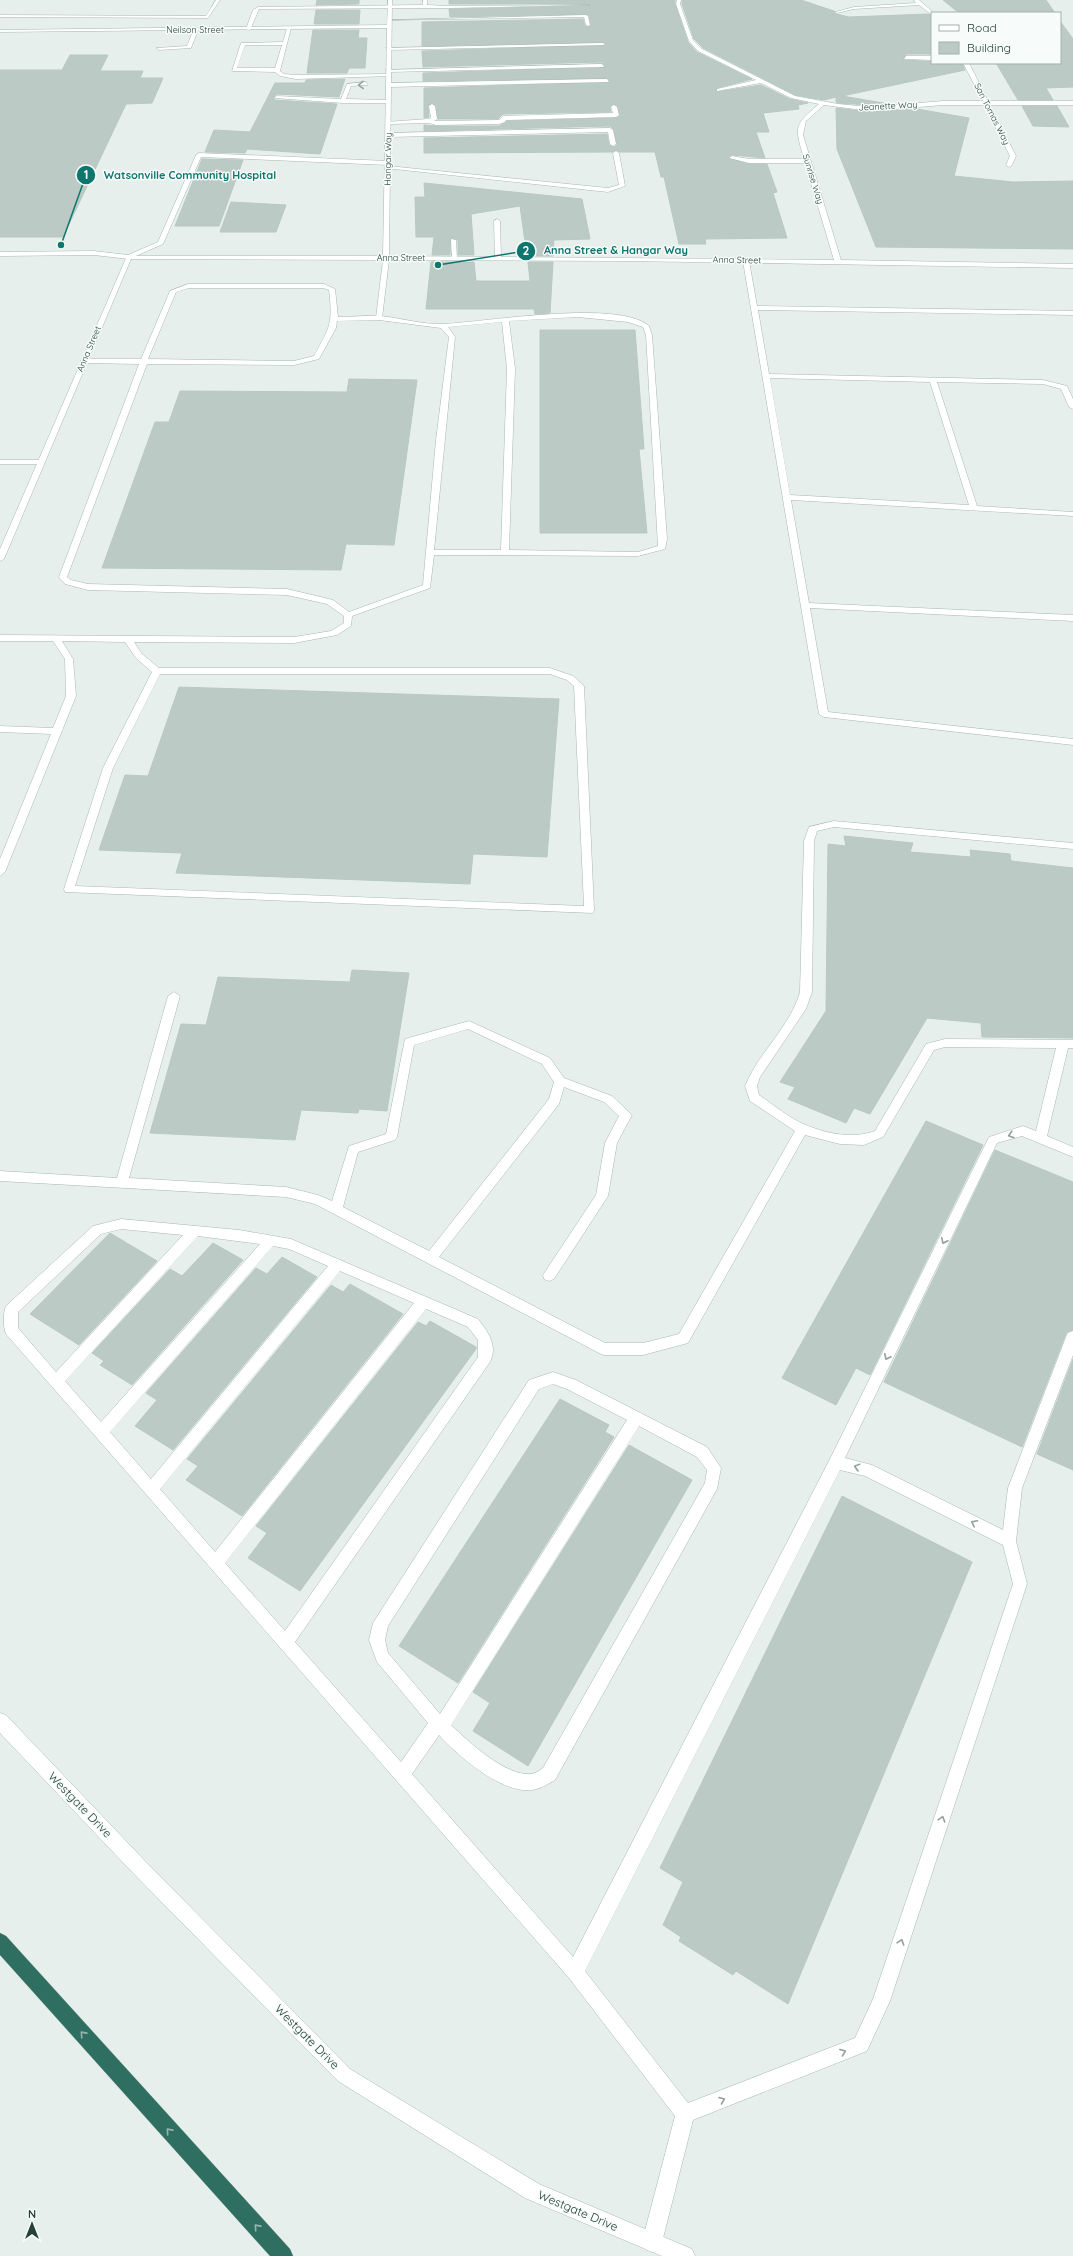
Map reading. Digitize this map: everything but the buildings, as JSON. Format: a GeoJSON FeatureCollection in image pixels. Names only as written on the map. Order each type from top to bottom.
{"type":"FeatureCollection","features":[{"type":"Feature","properties":{"kind":"highway"},"geometry":{"type":"LineString","coordinates":[[0,1942],[283,2256]]}},
{"type":"Feature","properties":{"kind":"street"},"geometry":{"type":"LineString","coordinates":[[159,48],[189,47],[218,0]]}},
{"type":"Feature","properties":{"kind":"street","name":"Hangar Way"},"geometry":{"type":"LineString","coordinates":[[379,318],[386,258],[389,135],[389,102],[387,84],[389,73],[390,0]]}},
{"type":"Feature","properties":{"kind":"street","name":"Jeanette Way"},"geometry":{"type":"LineString","coordinates":[[679,0],[678,4],[686,29],[694,46],[706,55],[733,66],[793,96],[822,104],[870,109],[943,103],[1073,103]]}},
{"type":"Feature","properties":{"kind":"street"},"geometry":{"type":"LineString","coordinates":[[837,12],[854,8],[917,2],[931,13]]}},
{"type":"Feature","properties":{"kind":"street"},"geometry":{"type":"LineString","coordinates":[[248,29],[254,10],[258,8],[390,6],[425,3],[448,7],[588,5]]}},
{"type":"Feature","properties":{"kind":"street"},"geometry":{"type":"LineString","coordinates":[[0,16],[208,17]]}},
{"type":"Feature","properties":{"kind":"street","name":"Neilson Street"},"geometry":{"type":"LineString","coordinates":[[0,31],[289,28],[586,16],[588,25]]}},
{"type":"Feature","properties":{"kind":"street"},"geometry":{"type":"LineString","coordinates":[[277,70],[289,28]]}},
{"type":"Feature","properties":{"kind":"street"},"geometry":{"type":"LineString","coordinates":[[277,70],[234,70],[243,44],[285,43]]}},
{"type":"Feature","properties":{"kind":"street"},"geometry":{"type":"LineString","coordinates":[[389,48],[603,44]]}},
{"type":"Feature","properties":{"kind":"street"},"geometry":{"type":"LineString","coordinates":[[906,58],[931,58]]}},
{"type":"Feature","properties":{"kind":"street","name":"San Tomas Way"},"geometry":{"type":"LineString","coordinates":[[967,64],[988,103],[1013,156],[1009,165]]}},
{"type":"Feature","properties":{"kind":"street"},"geometry":{"type":"LineString","coordinates":[[277,70],[279,74],[290,77],[602,66]]}},
{"type":"Feature","properties":{"kind":"street"},"geometry":{"type":"LineString","coordinates":[[387,84],[607,81]]}},
{"type":"Feature","properties":{"kind":"street"},"geometry":{"type":"LineString","coordinates":[[719,90],[761,81]]}},
{"type":"Feature","properties":{"kind":"street"},"geometry":{"type":"LineString","coordinates":[[343,101],[349,85],[371,84]]}},
{"type":"Feature","properties":{"kind":"street"},"geometry":{"type":"LineString","coordinates":[[277,98],[389,102]]}},
{"type":"Feature","properties":{"kind":"street","name":"Sunrise Way"},"geometry":{"type":"LineString","coordinates":[[822,104],[806,115],[801,124],[800,135],[838,262]]}},
{"type":"Feature","properties":{"kind":"street"},"geometry":{"type":"LineString","coordinates":[[429,121],[434,119],[432,106]]}},
{"type":"Feature","properties":{"kind":"street"},"geometry":{"type":"LineString","coordinates":[[389,122],[499,122],[503,121],[503,118],[616,116],[614,107]]}},
{"type":"Feature","properties":{"kind":"street"},"geometry":{"type":"LineString","coordinates":[[389,135],[610,130],[613,144]]}},
{"type":"Feature","properties":{"kind":"street"},"geometry":{"type":"LineString","coordinates":[[0,254],[94,253],[129,258],[161,243],[199,155],[388,166],[608,190],[622,186],[616,153]]}},
{"type":"Feature","properties":{"kind":"street"},"geometry":{"type":"LineString","coordinates":[[732,158],[749,161],[808,161]]}},
{"type":"Feature","properties":{"kind":"street"},"geometry":{"type":"LineString","coordinates":[[497,221],[498,258]]}},
{"type":"Feature","properties":{"kind":"street"},"geometry":{"type":"LineString","coordinates":[[453,240],[455,258]]}},
{"type":"Feature","properties":{"kind":"street","name":"Anna Street"},"geometry":{"type":"LineString","coordinates":[[1,556],[129,258],[498,258],[1073,266]]}},
{"type":"Feature","properties":{"kind":"street"},"geometry":{"type":"LineString","coordinates":[[746,261],[824,714],[1073,742]]}},
{"type":"Feature","properties":{"kind":"street"},"geometry":{"type":"LineString","coordinates":[[84,361],[144,361],[294,363],[317,358],[333,328],[335,313],[332,290],[324,286],[188,286],[173,291],[144,361],[63,577],[68,582],[88,587],[287,592],[330,602],[348,615]]}},
{"type":"Feature","properties":{"kind":"street"},"geometry":{"type":"LineString","coordinates":[[755,308],[1073,313]]}},
{"type":"Feature","properties":{"kind":"street"},"geometry":{"type":"LineString","coordinates":[[334,319],[379,318],[443,326],[505,318],[618,317],[637,320],[646,326],[649,335],[663,540],[662,547],[638,554],[430,552]]}},
{"type":"Feature","properties":{"kind":"street"},"geometry":{"type":"LineString","coordinates":[[505,318],[511,369],[505,552]]}},
{"type":"Feature","properties":{"kind":"street"},"geometry":{"type":"LineString","coordinates":[[348,615],[427,586],[440,440],[452,337],[443,326]]}},
{"type":"Feature","properties":{"kind":"street"},"geometry":{"type":"LineString","coordinates":[[766,376],[1043,382],[1064,388],[1073,408]]}},
{"type":"Feature","properties":{"kind":"street"},"geometry":{"type":"LineString","coordinates":[[933,380],[974,508]]}},
{"type":"Feature","properties":{"kind":"street"},"geometry":{"type":"LineString","coordinates":[[0,462],[41,462]]}},
{"type":"Feature","properties":{"kind":"street"},"geometry":{"type":"LineString","coordinates":[[787,497],[1073,514]]}},
{"type":"Feature","properties":{"kind":"street"},"geometry":{"type":"LineString","coordinates":[[806,605],[1073,618]]}},
{"type":"Feature","properties":{"kind":"street"},"geometry":{"type":"LineString","coordinates":[[0,638],[294,640],[334,633],[348,624],[348,615]]}},
{"type":"Feature","properties":{"kind":"street"},"geometry":{"type":"LineString","coordinates":[[0,872],[71,696],[69,659],[56,638]]}},
{"type":"Feature","properties":{"kind":"street"},"geometry":{"type":"LineString","coordinates":[[128,639],[139,656],[157,671],[550,671],[567,675],[579,686],[589,910],[69,889],[108,768],[157,671]]}},
{"type":"Feature","properties":{"kind":"street"},"geometry":{"type":"LineString","coordinates":[[0,729],[57,731]]}},
{"type":"Feature","properties":{"kind":"street"},"geometry":{"type":"LineString","coordinates":[[1040,1139],[1068,1044],[945,1043],[930,1047],[878,1134],[864,1140],[840,1139],[802,1129],[754,1098],[751,1086],[755,1076],[802,1006],[806,992],[809,841],[813,829],[834,824],[1073,846]]}},
{"type":"Feature","properties":{"kind":"street"},"geometry":{"type":"LineString","coordinates":[[122,1183],[174,996]]}},
{"type":"Feature","properties":{"kind":"street"},"geometry":{"type":"LineString","coordinates":[[336,1210],[353,1149],[391,1137],[410,1042],[469,1025],[546,1061],[560,1081],[608,1099],[626,1115],[611,1143],[602,1196],[549,1275]]}},
{"type":"Feature","properties":{"kind":"street"},"geometry":{"type":"LineString","coordinates":[[430,1258],[555,1101],[560,1081]]}},
{"type":"Feature","properties":{"kind":"street"},"geometry":{"type":"LineString","coordinates":[[0,1176],[286,1192],[318,1200],[604,1349],[643,1349],[683,1339],[802,1129]]}},
{"type":"Feature","properties":{"kind":"street"},"geometry":{"type":"LineString","coordinates":[[575,1972],[622,1877],[836,1462],[993,1140],[1023,1131],[1073,1152]]}},
{"type":"Feature","properties":{"kind":"street"},"geometry":{"type":"LineString","coordinates":[[286,1642],[485,1358],[485,1338],[473,1324],[424,1301],[291,1244],[271,1240],[195,1231],[121,1224],[97,1230],[11,1310],[11,1330],[575,1972],[686,2114]]}},
{"type":"Feature","properties":{"kind":"street"},"geometry":{"type":"LineString","coordinates":[[56,1381],[195,1231]]}},
{"type":"Feature","properties":{"kind":"street"},"geometry":{"type":"LineString","coordinates":[[101,1432],[271,1240]]}},
{"type":"Feature","properties":{"kind":"street"},"geometry":{"type":"LineString","coordinates":[[151,1489],[338,1264]]}},
{"type":"Feature","properties":{"kind":"street"},"geometry":{"type":"LineString","coordinates":[[216,1562],[424,1301]]}},
{"type":"Feature","properties":{"kind":"street"},"geometry":{"type":"LineString","coordinates":[[686,2114],[861,2046],[881,2001],[1020,1584],[1009,1541],[1015,1488],[1073,1337]]}},
{"type":"Feature","properties":{"kind":"street"},"geometry":{"type":"LineString","coordinates":[[553,1378],[570,1384],[636,1418],[702,1452],[714,1468],[712,1484],[549,1774],[533,1782],[510,1778],[491,1769],[440,1725],[382,1658],[377,1640],[381,1622],[534,1384],[553,1378]]}},
{"type":"Feature","properties":{"kind":"street"},"geometry":{"type":"LineString","coordinates":[[402,1774],[440,1725],[636,1418]]}},
{"type":"Feature","properties":{"kind":"street"},"geometry":{"type":"LineString","coordinates":[[836,1462],[867,1470],[1009,1541]]}},
{"type":"Feature","properties":{"kind":"street","name":"Westgate Drive"},"geometry":{"type":"LineString","coordinates":[[0,1721],[139,1867],[344,2075],[532,2192],[685,2256]]}},
{"type":"Feature","properties":{"kind":"street"},"geometry":{"type":"LineString","coordinates":[[652,2242],[686,2114]]}},
{"type":"Feature","properties":{"kind":"place","name":"Watsonville Community Hospital"},"geometry":{"type":"Point","coordinates":[61,245]}},
{"type":"Feature","properties":{"kind":"place","name":"Anna Street & Hangar Way"},"geometry":{"type":"Point","coordinates":[438,265]}}]}
